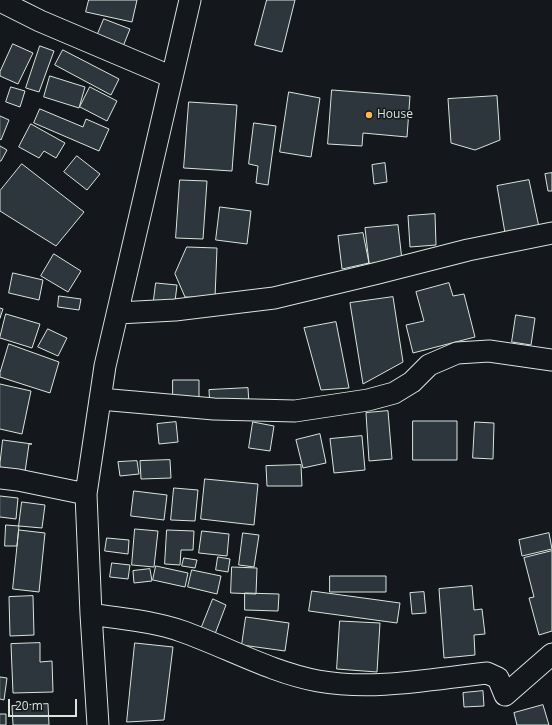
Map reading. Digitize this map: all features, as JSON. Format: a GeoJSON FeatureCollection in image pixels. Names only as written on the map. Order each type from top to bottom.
{"type":"FeatureCollection","features":[{"type":"Feature","properties":{"kind":"street"},"geometry":{"type":"LineString","coordinates":[[98,725],[91,614],[86,494],[105,366],[190,0]]}},
{"type":"Feature","properties":{"kind":"street"},"geometry":{"type":"LineString","coordinates":[[0,1],[40,21],[172,77]]}},
{"type":"Feature","properties":{"kind":"street"},"geometry":{"type":"LineString","coordinates":[[118,313],[175,310],[274,298],[468,250],[552,233]]}},
{"type":"Feature","properties":{"kind":"street"},"geometry":{"type":"LineString","coordinates":[[100,399],[214,409],[295,411],[368,400],[394,393],[412,382],[429,365],[457,353],[489,351],[552,360]]}},
{"type":"Feature","properties":{"kind":"street"},"geometry":{"type":"LineString","coordinates":[[0,478],[18,480],[86,494]]}},
{"type":"Feature","properties":{"kind":"street"},"geometry":{"type":"LineString","coordinates":[[91,614],[161,626],[180,631],[284,672],[317,681],[348,685],[383,685],[487,673],[498,678],[505,695],[552,654]]}},
{"type":"Feature","properties":{"kind":"building"},"geometry":{"type":"Polygon","coordinates":[[[89,0],[137,0],[132,22],[86,12],[89,0]]]}},
{"type":"Feature","properties":{"kind":"building"},"geometry":{"type":"Polygon","coordinates":[[[267,0],[295,0],[282,52],[255,45],[267,0]]]}},
{"type":"Feature","properties":{"kind":"building"},"geometry":{"type":"Polygon","coordinates":[[[104,19],[130,29],[118,59],[92,48],[104,19]]]}},
{"type":"Feature","properties":{"kind":"building"},"geometry":{"type":"Polygon","coordinates":[[[13,44],[33,53],[18,84],[0,76],[0,72],[13,44]]]}},
{"type":"Feature","properties":{"kind":"building"},"geometry":{"type":"Polygon","coordinates":[[[40,46],[54,51],[39,92],[26,88],[40,46]]]}},
{"type":"Feature","properties":{"kind":"building"},"geometry":{"type":"Polygon","coordinates":[[[63,50],[119,79],[111,95],[55,65],[63,50]]]}},
{"type":"Feature","properties":{"kind":"building"},"geometry":{"type":"Polygon","coordinates":[[[50,76],[85,87],[79,108],[44,97],[50,76]]]}},
{"type":"Feature","properties":{"kind":"building"},"geometry":{"type":"Polygon","coordinates":[[[11,87],[25,91],[20,107],[6,102],[11,87]]]}},
{"type":"Feature","properties":{"kind":"building"},"geometry":{"type":"Polygon","coordinates":[[[90,87],[117,101],[107,121],[80,107],[90,87]]]}},
{"type":"Feature","properties":{"kind":"building","name":"House"},"geometry":{"type":"Polygon","coordinates":[[[332,90],[410,96],[407,137],[363,133],[362,146],[328,144],[332,90]]]}},
{"type":"Feature","properties":{"kind":"building"},"geometry":{"type":"Polygon","coordinates":[[[289,92],[320,98],[311,157],[280,152],[289,92]]]}},
{"type":"Feature","properties":{"kind":"building"},"geometry":{"type":"Polygon","coordinates":[[[497,96],[500,140],[475,150],[451,143],[448,99],[497,96]]]}},
{"type":"Feature","properties":{"kind":"building"},"geometry":{"type":"Polygon","coordinates":[[[189,102],[237,105],[232,171],[184,168],[189,102]]]}},
{"type":"Feature","properties":{"kind":"building"},"geometry":{"type":"Polygon","coordinates":[[[40,109],[83,127],[86,119],[109,129],[99,151],[34,123],[40,109]]]}},
{"type":"Feature","properties":{"kind":"building"},"geometry":{"type":"Polygon","coordinates":[[[0,116],[9,120],[1,140],[0,139],[0,116]]]}},
{"type":"Feature","properties":{"kind":"building"},"geometry":{"type":"Polygon","coordinates":[[[254,123],[276,126],[268,185],[256,183],[258,166],[249,164],[254,123]]]}},
{"type":"Feature","properties":{"kind":"building"},"geometry":{"type":"Polygon","coordinates":[[[31,124],[65,143],[56,158],[44,151],[39,158],[19,147],[31,124]]]}},
{"type":"Feature","properties":{"kind":"building"},"geometry":{"type":"Polygon","coordinates":[[[0,146],[7,150],[1,161],[0,161],[0,146]]]}},
{"type":"Feature","properties":{"kind":"building"},"geometry":{"type":"Polygon","coordinates":[[[77,156],[100,174],[87,190],[64,172],[77,156]]]}},
{"type":"Feature","properties":{"kind":"building"},"geometry":{"type":"Polygon","coordinates":[[[385,163],[387,182],[374,184],[372,165],[385,163]]]}},
{"type":"Feature","properties":{"kind":"building"},"geometry":{"type":"Polygon","coordinates":[[[22,164],[84,212],[56,246],[0,211],[0,191],[22,164]]]}},
{"type":"Feature","properties":{"kind":"building"},"geometry":{"type":"Polygon","coordinates":[[[552,173],[552,191],[548,191],[545,174],[552,173]]]}},
{"type":"Feature","properties":{"kind":"building"},"geometry":{"type":"Polygon","coordinates":[[[180,180],[207,181],[203,239],[176,238],[180,180]]]}},
{"type":"Feature","properties":{"kind":"building"},"geometry":{"type":"Polygon","coordinates":[[[529,180],[539,227],[505,233],[497,186],[529,180]]]}},
{"type":"Feature","properties":{"kind":"building"},"geometry":{"type":"Polygon","coordinates":[[[220,207],[251,211],[247,244],[216,240],[220,207]]]}},
{"type":"Feature","properties":{"kind":"building"},"geometry":{"type":"Polygon","coordinates":[[[435,214],[436,245],[410,247],[408,216],[435,214]]]}},
{"type":"Feature","properties":{"kind":"building"},"geometry":{"type":"Polygon","coordinates":[[[398,225],[402,260],[366,264],[369,263],[365,228],[398,225]]]}},
{"type":"Feature","properties":{"kind":"building"},"geometry":{"type":"Polygon","coordinates":[[[363,233],[369,263],[342,269],[338,236],[363,233]]]}},
{"type":"Feature","properties":{"kind":"building"},"geometry":{"type":"Polygon","coordinates":[[[187,247],[217,248],[215,298],[185,297],[175,274],[187,247]]]}},
{"type":"Feature","properties":{"kind":"building"},"geometry":{"type":"Polygon","coordinates":[[[54,254],[81,271],[68,292],[41,276],[54,254]]]}},
{"type":"Feature","properties":{"kind":"building"},"geometry":{"type":"Polygon","coordinates":[[[13,273],[43,280],[39,300],[9,293],[13,273]]]}},
{"type":"Feature","properties":{"kind":"building"},"geometry":{"type":"Polygon","coordinates":[[[156,283],[177,285],[174,310],[153,307],[156,283]]]}},
{"type":"Feature","properties":{"kind":"building"},"geometry":{"type":"Polygon","coordinates":[[[449,283],[453,296],[464,294],[475,337],[413,353],[406,325],[424,321],[416,292],[449,283]]]}},
{"type":"Feature","properties":{"kind":"building"},"geometry":{"type":"Polygon","coordinates":[[[59,296],[81,299],[79,310],[58,307],[59,296]]]}},
{"type":"Feature","properties":{"kind":"building"},"geometry":{"type":"Polygon","coordinates":[[[393,297],[403,362],[363,384],[350,303],[393,297]]]}},
{"type":"Feature","properties":{"kind":"building"},"geometry":{"type":"Polygon","coordinates":[[[0,308],[3,309],[0,318],[0,308]]]}},
{"type":"Feature","properties":{"kind":"building"},"geometry":{"type":"Polygon","coordinates":[[[6,314],[40,324],[32,348],[0,338],[6,314]]]}},
{"type":"Feature","properties":{"kind":"building"},"geometry":{"type":"Polygon","coordinates":[[[516,315],[535,318],[531,345],[512,342],[516,315]]]}},
{"type":"Feature","properties":{"kind":"building"},"geometry":{"type":"Polygon","coordinates":[[[336,322],[349,388],[321,390],[304,328],[336,322]]]}},
{"type":"Feature","properties":{"kind":"building"},"geometry":{"type":"Polygon","coordinates":[[[48,329],[67,338],[58,356],[38,347],[48,329]]]}},
{"type":"Feature","properties":{"kind":"building"},"geometry":{"type":"Polygon","coordinates":[[[9,344],[59,362],[50,393],[0,377],[9,344]]]}},
{"type":"Feature","properties":{"kind":"building"},"geometry":{"type":"Polygon","coordinates":[[[173,380],[199,380],[199,397],[173,398],[173,380]]]}},
{"type":"Feature","properties":{"kind":"building"},"geometry":{"type":"Polygon","coordinates":[[[0,384],[31,391],[22,434],[0,429],[0,384]]]}},
{"type":"Feature","properties":{"kind":"building"},"geometry":{"type":"Polygon","coordinates":[[[248,388],[249,404],[210,407],[209,390],[248,388]]]}},
{"type":"Feature","properties":{"kind":"building"},"geometry":{"type":"Polygon","coordinates":[[[388,411],[392,459],[369,461],[366,413],[388,411]]]}},
{"type":"Feature","properties":{"kind":"building"},"geometry":{"type":"Polygon","coordinates":[[[413,421],[457,421],[457,460],[413,460],[413,421]]]}},
{"type":"Feature","properties":{"kind":"building"},"geometry":{"type":"Polygon","coordinates":[[[176,422],[178,442],[159,444],[157,424],[176,422]]]}},
{"type":"Feature","properties":{"kind":"building"},"geometry":{"type":"Polygon","coordinates":[[[253,422],[274,426],[270,451],[249,448],[253,422]]]}},
{"type":"Feature","properties":{"kind":"building"},"geometry":{"type":"Polygon","coordinates":[[[475,422],[494,423],[493,459],[473,458],[475,422]]]}},
{"type":"Feature","properties":{"kind":"building"},"geometry":{"type":"Polygon","coordinates":[[[320,434],[326,463],[303,468],[296,440],[320,434]]]}},
{"type":"Feature","properties":{"kind":"building"},"geometry":{"type":"Polygon","coordinates":[[[362,436],[365,470],[334,473],[330,439],[362,436]]]}},
{"type":"Feature","properties":{"kind":"building"},"geometry":{"type":"Polygon","coordinates":[[[3,440],[32,444],[29,444],[24,479],[0,475],[3,440]]]}},
{"type":"Feature","properties":{"kind":"building"},"geometry":{"type":"Polygon","coordinates":[[[170,460],[171,478],[141,479],[140,461],[170,460]]]}},
{"type":"Feature","properties":{"kind":"building"},"geometry":{"type":"Polygon","coordinates":[[[137,461],[139,474],[120,476],[118,462],[137,461]]]}},
{"type":"Feature","properties":{"kind":"building"},"geometry":{"type":"Polygon","coordinates":[[[301,465],[302,486],[267,486],[266,466],[301,465]]]}},
{"type":"Feature","properties":{"kind":"building"},"geometry":{"type":"Polygon","coordinates":[[[205,479],[258,484],[254,525],[201,519],[205,479]]]}},
{"type":"Feature","properties":{"kind":"building"},"geometry":{"type":"Polygon","coordinates":[[[174,488],[198,490],[195,521],[171,520],[174,488]]]}},
{"type":"Feature","properties":{"kind":"building"},"geometry":{"type":"Polygon","coordinates":[[[134,491],[167,495],[164,520],[131,516],[134,491]]]}},
{"type":"Feature","properties":{"kind":"building"},"geometry":{"type":"Polygon","coordinates":[[[0,496],[18,498],[16,519],[0,517],[0,496]]]}},
{"type":"Feature","properties":{"kind":"building"},"geometry":{"type":"Polygon","coordinates":[[[22,502],[45,505],[42,528],[19,526],[22,502]]]}},
{"type":"Feature","properties":{"kind":"building"},"geometry":{"type":"Polygon","coordinates":[[[6,525],[19,526],[17,546],[5,546],[6,525]]]}},
{"type":"Feature","properties":{"kind":"building"},"geometry":{"type":"Polygon","coordinates":[[[135,529],[158,531],[154,567],[132,565],[135,529]]]}},
{"type":"Feature","properties":{"kind":"building"},"geometry":{"type":"Polygon","coordinates":[[[19,530],[45,533],[39,592],[13,589],[19,530]]]}},
{"type":"Feature","properties":{"kind":"building"},"geometry":{"type":"Polygon","coordinates":[[[167,530],[194,531],[193,550],[181,550],[180,565],[165,564],[167,530]]]}},
{"type":"Feature","properties":{"kind":"building"},"geometry":{"type":"Polygon","coordinates":[[[202,531],[229,534],[227,556],[199,553],[202,531]]]}},
{"type":"Feature","properties":{"kind":"building"},"geometry":{"type":"Polygon","coordinates":[[[243,533],[259,535],[254,567],[239,565],[243,533]]]}},
{"type":"Feature","properties":{"kind":"building"},"geometry":{"type":"Polygon","coordinates":[[[549,533],[552,549],[522,556],[519,540],[549,533]]]}},
{"type":"Feature","properties":{"kind":"building"},"geometry":{"type":"Polygon","coordinates":[[[107,538],[129,540],[128,554],[105,551],[107,538]]]}},
{"type":"Feature","properties":{"kind":"building"},"geometry":{"type":"Polygon","coordinates":[[[552,551],[552,631],[539,635],[529,598],[534,597],[524,558],[552,551]]]}},
{"type":"Feature","properties":{"kind":"building"},"geometry":{"type":"Polygon","coordinates":[[[218,557],[230,559],[228,572],[216,570],[218,557]]]}},
{"type":"Feature","properties":{"kind":"building"},"geometry":{"type":"Polygon","coordinates":[[[184,558],[197,560],[195,568],[182,566],[184,558]]]}},
{"type":"Feature","properties":{"kind":"building"},"geometry":{"type":"Polygon","coordinates":[[[112,563],[130,565],[128,579],[110,577],[112,563]]]}},
{"type":"Feature","properties":{"kind":"building"},"geometry":{"type":"Polygon","coordinates":[[[156,566],[188,573],[185,587],[153,580],[156,566]]]}},
{"type":"Feature","properties":{"kind":"building"},"geometry":{"type":"Polygon","coordinates":[[[232,567],[257,568],[256,594],[231,593],[232,567]]]}},
{"type":"Feature","properties":{"kind":"building"},"geometry":{"type":"Polygon","coordinates":[[[150,569],[152,581],[134,583],[133,571],[150,569]]]}},
{"type":"Feature","properties":{"kind":"building"},"geometry":{"type":"Polygon","coordinates":[[[192,570],[221,576],[217,594],[188,587],[192,570]]]}},
{"type":"Feature","properties":{"kind":"building"},"geometry":{"type":"Polygon","coordinates":[[[330,576],[386,576],[386,592],[330,592],[330,576]]]}},
{"type":"Feature","properties":{"kind":"building"},"geometry":{"type":"Polygon","coordinates":[[[472,586],[474,610],[482,609],[485,634],[474,635],[475,655],[444,658],[439,589],[472,586]]]}},
{"type":"Feature","properties":{"kind":"building"},"geometry":{"type":"Polygon","coordinates":[[[312,591],[400,603],[397,623],[309,611],[312,591]]]}},
{"type":"Feature","properties":{"kind":"building"},"geometry":{"type":"Polygon","coordinates":[[[424,592],[426,613],[412,614],[410,593],[424,592]]]}},
{"type":"Feature","properties":{"kind":"building"},"geometry":{"type":"Polygon","coordinates":[[[245,593],[279,594],[278,611],[245,610],[245,593]]]}},
{"type":"Feature","properties":{"kind":"building"},"geometry":{"type":"Polygon","coordinates":[[[33,596],[34,635],[10,636],[9,597],[33,596]]]}},
{"type":"Feature","properties":{"kind":"building"},"geometry":{"type":"Polygon","coordinates":[[[213,599],[226,605],[215,634],[201,629],[213,599]]]}},
{"type":"Feature","properties":{"kind":"building"},"geometry":{"type":"Polygon","coordinates":[[[246,617],[289,623],[285,651],[242,645],[246,617]]]}},
{"type":"Feature","properties":{"kind":"building"},"geometry":{"type":"Polygon","coordinates":[[[340,621],[380,623],[377,672],[337,669],[340,621]]]}},
{"type":"Feature","properties":{"kind":"building"},"geometry":{"type":"Polygon","coordinates":[[[40,643],[40,662],[52,661],[53,692],[13,693],[11,644],[40,643]]]}},
{"type":"Feature","properties":{"kind":"building"},"geometry":{"type":"Polygon","coordinates":[[[135,643],[173,647],[164,720],[127,722],[135,643]]]}},
{"type":"Feature","properties":{"kind":"building"},"geometry":{"type":"Polygon","coordinates":[[[0,677],[7,678],[4,700],[0,699],[0,677]]]}},
{"type":"Feature","properties":{"kind":"building"},"geometry":{"type":"Polygon","coordinates":[[[483,691],[484,706],[464,707],[463,693],[483,691]]]}},
{"type":"Feature","properties":{"kind":"building"},"geometry":{"type":"Polygon","coordinates":[[[48,704],[49,725],[13,725],[12,706],[48,704]]]}},
{"type":"Feature","properties":{"kind":"building"},"geometry":{"type":"Polygon","coordinates":[[[543,705],[549,725],[517,725],[514,713],[543,705]]]}},
{"type":"Feature","properties":{"kind":"building"},"geometry":{"type":"Polygon","coordinates":[[[0,714],[6,714],[6,725],[0,725],[0,714]]]}},
{"type":"Feature","properties":{"kind":"place","name":"House"},"geometry":{"type":"Point","coordinates":[369,115]}}]}
